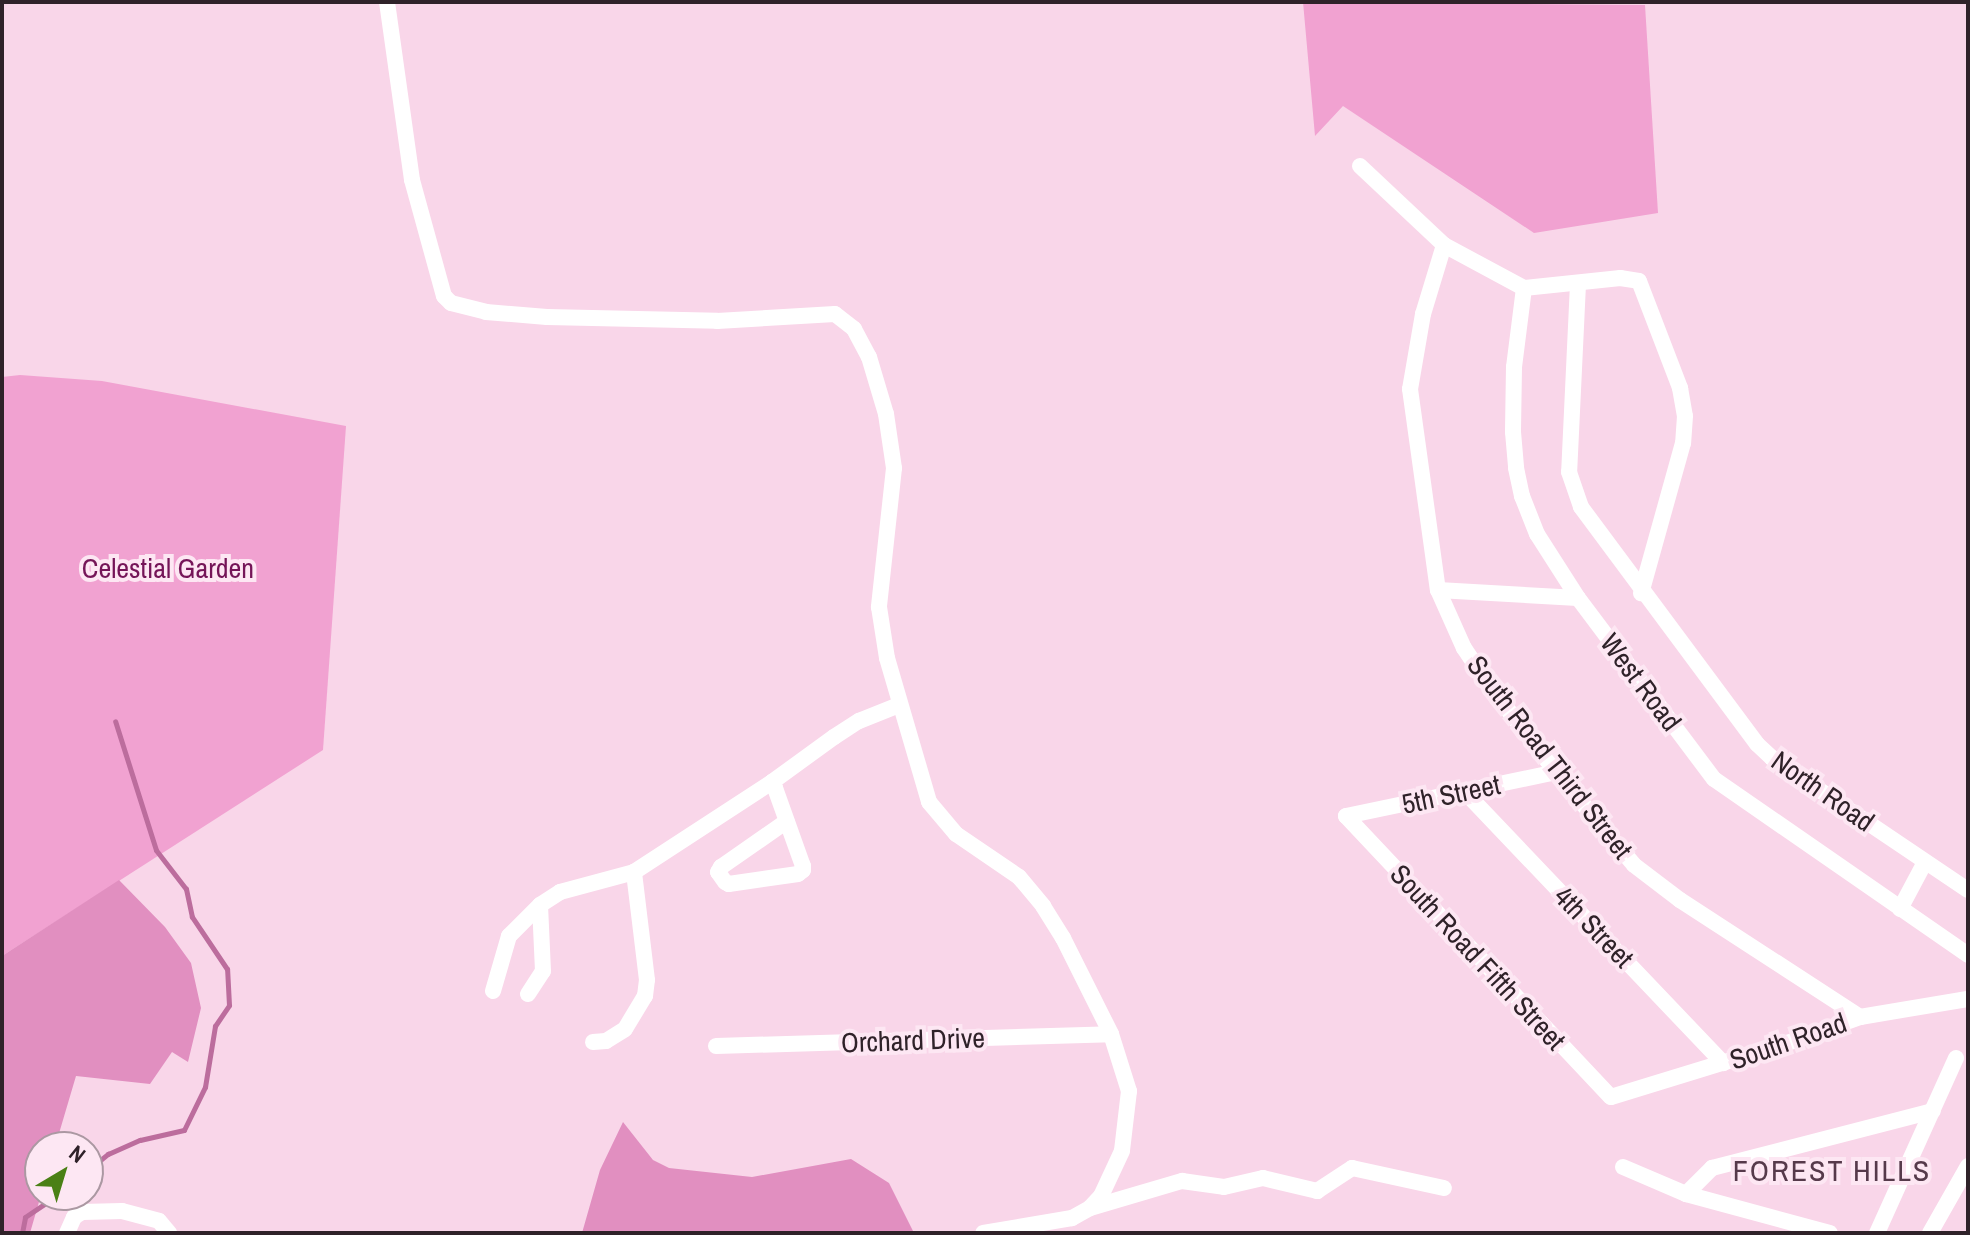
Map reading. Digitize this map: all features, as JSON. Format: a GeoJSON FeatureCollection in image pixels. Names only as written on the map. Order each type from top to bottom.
{"type":"FeatureCollection","features":[{"type":"Feature","properties":{"kind":"street"},"geometry":{"type":"LineString","coordinates":[[387,2],[412,180],[444,296],[451,303],[486,312],[547,317],[717,321],[835,314],[854,329],[869,357],[886,414],[894,468],[879,607],[887,658],[929,802],[956,834],[1019,877],[1043,906],[1063,938],[1111,1034],[1129,1091],[1128,1123],[1111,1176],[1090,1208]]}},
{"type":"Feature","properties":{"kind":"street"},"geometry":{"type":"LineString","coordinates":[[1360,166],[1444,245],[1524,288],[1620,278],[1639,281],[1680,388],[1685,416],[1683,443],[1641,593]]}},
{"type":"Feature","properties":{"kind":"street","name":"South Road Third Street"},"geometry":{"type":"LineString","coordinates":[[1444,245],[1423,314],[1410,389],[1438,590],[1464,648],[1556,772],[1634,865],[1680,900],[1860,1017]]}},
{"type":"Feature","properties":{"kind":"street","name":"North Road"},"geometry":{"type":"LineString","coordinates":[[1578,284],[1569,472],[1581,507],[1641,593],[1772,758],[1968,890]]}},
{"type":"Feature","properties":{"kind":"street","name":"West Road"},"geometry":{"type":"LineString","coordinates":[[1524,288],[1514,367],[1516,468],[1522,496],[1537,534],[1578,598],[1714,779],[1968,955]]}},
{"type":"Feature","properties":{"kind":"street"},"geometry":{"type":"LineString","coordinates":[[1438,590],[1578,598]]}},
{"type":"Feature","properties":{"kind":"street"},"geometry":{"type":"LineString","coordinates":[[493,991],[501,953],[509,936],[540,905],[560,892],[634,872],[859,721],[899,705]]}},
{"type":"Feature","properties":{"kind":"street","name":"5th Street"},"geometry":{"type":"LineString","coordinates":[[1346,816],[1556,772]]}},
{"type":"Feature","properties":{"kind":"street"},"geometry":{"type":"LineString","coordinates":[[772,782],[787,821],[803,866],[801,873],[729,884],[725,882],[718,872],[721,867],[787,821]]}},
{"type":"Feature","properties":{"kind":"street","name":"4th Street"},"geometry":{"type":"LineString","coordinates":[[1464,791],[1723,1063]]}},
{"type":"Feature","properties":{"kind":"street","name":"South Road Fifth Street"},"geometry":{"type":"LineString","coordinates":[[1346,816],[1611,1097]]}},
{"type":"Feature","properties":{"kind":"street"},"geometry":{"type":"LineString","coordinates":[[1900,909],[1925,862]]}},
{"type":"Feature","properties":{"kind":"street"},"geometry":{"type":"LineString","coordinates":[[593,1042],[606,1041],[625,1029],[645,996],[647,980],[634,872]]}},
{"type":"Feature","properties":{"kind":"street"},"geometry":{"type":"LineString","coordinates":[[528,994],[543,971],[540,905]]}},
{"type":"Feature","properties":{"kind":"street","name":"South Road"},"geometry":{"type":"LineString","coordinates":[[1611,1097],[1860,1017],[1968,999]]}},
{"type":"Feature","properties":{"kind":"street","name":"Orchard Drive"},"geometry":{"type":"LineString","coordinates":[[716,1046],[1111,1034]]}},
{"type":"Feature","properties":{"kind":"street"},"geometry":{"type":"LineString","coordinates":[[1877,1233],[1956,1058]]}},
{"type":"Feature","properties":{"kind":"street"},"geometry":{"type":"LineString","coordinates":[[1686,1194],[1712,1168],[1933,1111]]}},
{"type":"Feature","properties":{"kind":"street"},"geometry":{"type":"LineString","coordinates":[[1930,1233],[1968,1166]]}},
{"type":"Feature","properties":{"kind":"street"},"geometry":{"type":"LineString","coordinates":[[1623,1167],[1686,1194],[1830,1233]]}},
{"type":"Feature","properties":{"kind":"street"},"geometry":{"type":"LineString","coordinates":[[983,1233],[1072,1218],[1090,1208],[1182,1181],[1224,1187],[1263,1178],[1317,1191],[1352,1168],[1444,1188]]}},
{"type":"Feature","properties":{"kind":"street"},"geometry":{"type":"LineString","coordinates":[[67,1233],[74,1217],[82,1212],[122,1211],[159,1221],[169,1233]]}},
{"type":"Feature","properties":{"kind":"green space"},"geometry":{"type":"Polygon","coordinates":[[[1303,2],[1645,5],[1658,213],[1534,233],[1343,106],[1315,136],[1303,2]]]}},
{"type":"Feature","properties":{"kind":"green space","name":"Celestial Garden"},"geometry":{"type":"Polygon","coordinates":[[[20,375],[102,381],[346,426],[323,750],[2,956],[2,377],[20,375]]]}},
{"type":"Feature","properties":{"kind":"shaded area"},"geometry":{"type":"Polygon","coordinates":[[[119,880],[165,927],[191,963],[201,1008],[188,1062],[172,1052],[150,1084],[76,1076],[60,1131],[24,1131],[24,1211],[36,1211],[30,1233],[2,1233],[2,956],[119,880]]]}},
{"type":"Feature","properties":{"kind":"shaded area"},"geometry":{"type":"Polygon","coordinates":[[[623,1122],[653,1160],[669,1168],[752,1177],[851,1159],[889,1183],[914,1233],[582,1233],[600,1170],[623,1122]]]}},
{"type":"Feature","properties":{"kind":"waterway"},"geometry":{"type":"LineString","coordinates":[[104,1157],[140,1140],[184,1130],[205,1087],[215,1026],[229,1005],[227,969],[192,917],[186,889],[156,850],[115,721]]}},
{"type":"Feature","properties":{"kind":"waterway"},"geometry":{"type":"LineString","coordinates":[[22,1233],[25,1217],[34,1211]]}},
{"type":"Feature","properties":{"kind":"district","name":"FOREST HILLS"},"geometry":{"type":"Point","coordinates":[1832,1170]}}]}
